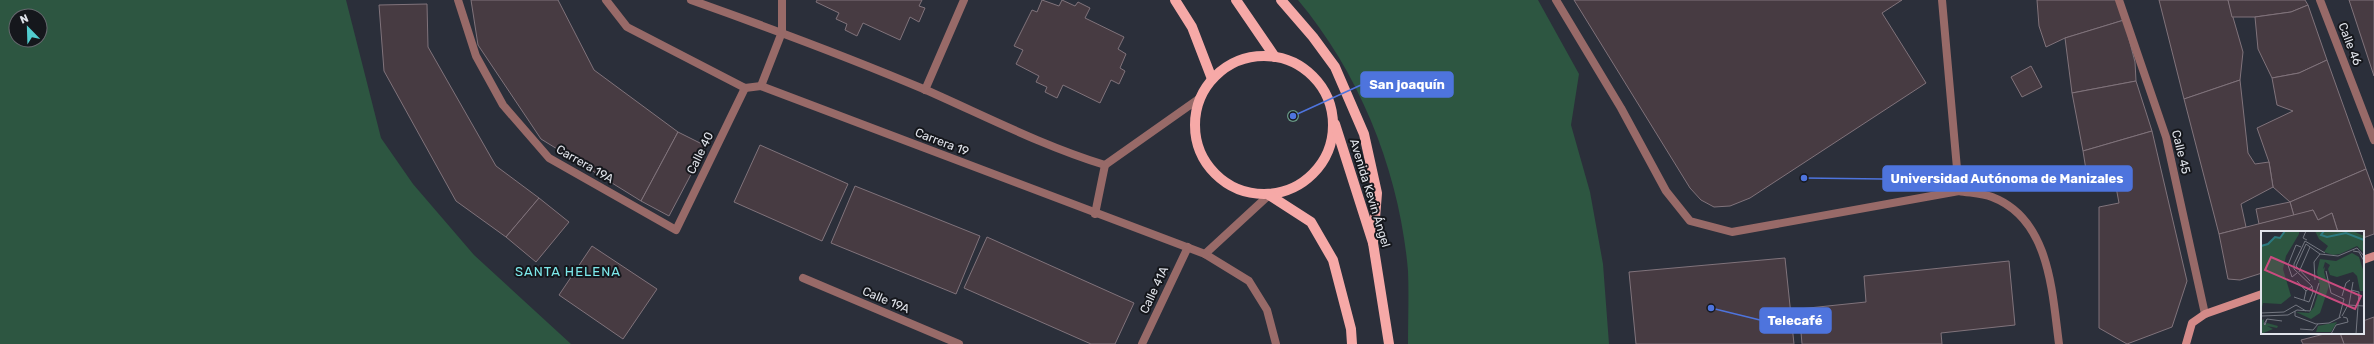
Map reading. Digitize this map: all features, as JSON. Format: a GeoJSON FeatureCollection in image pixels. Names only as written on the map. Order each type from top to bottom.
{"type":"FeatureCollection","features":[{"type":"Feature","properties":{"kind":"main road"},"geometry":{"type":"LineString","coordinates":[[1175,0],[1192,27],[1212,79]]}},
{"type":"Feature","properties":{"kind":"main road"},"geometry":{"type":"LineString","coordinates":[[1236,0],[1275,56]]}},
{"type":"Feature","properties":{"kind":"main road"},"geometry":{"type":"LineString","coordinates":[[1281,0],[1313,37],[1335,67],[1364,134],[1377,193],[1373,243]]}},
{"type":"Feature","properties":{"kind":"main road"},"geometry":{"type":"LineString","coordinates":[[1269,195],[1304,182],[1321,164],[1331,143],[1334,121],[1328,98],[1316,78],[1297,64],[1275,56],[1252,57],[1230,64],[1212,79],[1200,98],[1194,120],[1196,142],[1205,162],[1220,180],[1240,190],[1269,195],[1311,222],[1333,260],[1351,329],[1352,344]]}},
{"type":"Feature","properties":{"kind":"main road","name":"Avenida Kevin Ángel"},"geometry":{"type":"LineString","coordinates":[[1334,121],[1373,243],[1389,344]]}},
{"type":"Feature","properties":{"kind":"main road"},"geometry":{"type":"LineString","coordinates":[[2364,260],[2374,256]]}},
{"type":"Feature","properties":{"kind":"main road"},"geometry":{"type":"LineString","coordinates":[[2186,344],[2192,323],[2205,314],[2261,294]]}},
{"type":"Feature","properties":{"kind":"street","name":"Carrera 19A"},"geometry":{"type":"LineString","coordinates":[[458,0],[476,56],[503,105],[549,158],[676,230]]}},
{"type":"Feature","properties":{"kind":"street"},"geometry":{"type":"LineString","coordinates":[[606,0],[627,26],[745,88]]}},
{"type":"Feature","properties":{"kind":"street"},"geometry":{"type":"LineString","coordinates":[[690,0],[782,32],[925,90],[1072,155],[1105,165]]}},
{"type":"Feature","properties":{"kind":"street"},"geometry":{"type":"LineString","coordinates":[[761,86],[782,32],[782,0]]}},
{"type":"Feature","properties":{"kind":"street"},"geometry":{"type":"LineString","coordinates":[[925,90],[964,0]]}},
{"type":"Feature","properties":{"kind":"street"},"geometry":{"type":"LineString","coordinates":[[1556,0],[1621,108],[1666,191],[1690,221],[1732,232],[1959,191],[1992,196],[2028,223],[2040,247],[2050,279],[2059,344]]}},
{"type":"Feature","properties":{"kind":"street"},"geometry":{"type":"LineString","coordinates":[[1942,0],[1959,191]]}},
{"type":"Feature","properties":{"kind":"street","name":"Calle 45"},"geometry":{"type":"LineString","coordinates":[[2119,0],[2166,137],[2205,314]]}},
{"type":"Feature","properties":{"kind":"street","name":"Calle 46"},"geometry":{"type":"LineString","coordinates":[[2320,0],[2374,140]]}},
{"type":"Feature","properties":{"kind":"street","name":"Carrera 19"},"geometry":{"type":"LineString","coordinates":[[745,88],[761,86],[1205,254],[1249,281],[1267,310],[1276,344]]}},
{"type":"Feature","properties":{"kind":"street","name":"Calle 40"},"geometry":{"type":"LineString","coordinates":[[676,230],[745,88]]}},
{"type":"Feature","properties":{"kind":"street"},"geometry":{"type":"LineString","coordinates":[[1096,214],[1105,165],[1200,98]]}},
{"type":"Feature","properties":{"kind":"street"},"geometry":{"type":"LineString","coordinates":[[1205,254],[1269,195]]}},
{"type":"Feature","properties":{"kind":"street","name":"Calle 41A"},"geometry":{"type":"LineString","coordinates":[[1142,344],[1188,247]]}},
{"type":"Feature","properties":{"kind":"street","name":"Calle 19A"},"geometry":{"type":"LineString","coordinates":[[803,278],[959,344]]}},
{"type":"Feature","properties":{"kind":"green space"},"geometry":{"type":"Polygon","coordinates":[[[0,0],[346,0],[381,138],[413,184],[474,255],[571,344],[0,344],[0,0]]]}},
{"type":"Feature","properties":{"kind":"green space"},"geometry":{"type":"Polygon","coordinates":[[[1298,0],[1538,0],[1579,74],[1571,125],[1590,192],[1603,264],[1609,344],[1408,344],[1408,271],[1404,235],[1386,162],[1374,127],[1341,60],[1298,0]]]}},
{"type":"Feature","properties":{"kind":"building"},"geometry":{"type":"Polygon","coordinates":[[[471,0],[558,0],[594,70],[678,132],[641,201],[541,139],[478,45],[471,0]]]}},
{"type":"Feature","properties":{"kind":"building"},"geometry":{"type":"Polygon","coordinates":[[[817,0],[922,0],[919,6],[925,8],[919,22],[910,17],[900,40],[863,23],[857,36],[845,30],[847,24],[836,19],[839,13],[816,2],[817,0]]]}},
{"type":"Feature","properties":{"kind":"building"},"geometry":{"type":"Polygon","coordinates":[[[1042,0],[1059,6],[1062,0],[1075,6],[1078,2],[1090,8],[1085,18],[1124,37],[1118,49],[1126,54],[1120,68],[1125,71],[1119,84],[1111,80],[1100,103],[1063,85],[1057,98],[1045,92],[1047,87],[1036,82],[1039,76],[1016,64],[1023,50],[1014,46],[1032,10],[1037,12],[1042,0]]]}},
{"type":"Feature","properties":{"kind":"building"},"geometry":{"type":"Polygon","coordinates":[[[1574,0],[1902,0],[1882,13],[1926,83],[1750,198],[1730,206],[1714,207],[1701,200],[1690,188],[1574,0]]]}},
{"type":"Feature","properties":{"kind":"building"},"geometry":{"type":"Polygon","coordinates":[[[2037,0],[2116,0],[2124,20],[2065,38],[2046,47],[2039,26],[2037,0]]]}},
{"type":"Feature","properties":{"kind":"building"},"geometry":{"type":"Polygon","coordinates":[[[2159,0],[2228,0],[2243,52],[2240,80],[2184,99],[2159,0]]]}},
{"type":"Feature","properties":{"kind":"building"},"geometry":{"type":"Polygon","coordinates":[[[2228,0],[2305,0],[2308,5],[2291,12],[2255,17],[2232,17],[2228,0]]]}},
{"type":"Feature","properties":{"kind":"building"},"geometry":{"type":"Polygon","coordinates":[[[2349,0],[2374,0],[2374,76],[2349,0]]]}},
{"type":"Feature","properties":{"kind":"building"},"geometry":{"type":"Polygon","coordinates":[[[427,4],[428,47],[496,166],[539,198],[506,237],[456,201],[384,71],[379,5],[427,4]]]}},
{"type":"Feature","properties":{"kind":"building"},"geometry":{"type":"Polygon","coordinates":[[[2308,5],[2327,60],[2299,73],[2272,78],[2258,49],[2255,17],[2291,12],[2308,5]]]}},
{"type":"Feature","properties":{"kind":"building"},"geometry":{"type":"Polygon","coordinates":[[[2124,20],[2135,62],[2136,81],[2072,93],[2065,38],[2124,20]]]}},
{"type":"Feature","properties":{"kind":"building"},"geometry":{"type":"Polygon","coordinates":[[[2327,60],[2366,169],[2290,202],[2273,187],[2269,162],[2257,128],[2293,111],[2277,105],[2272,78],[2299,73],[2327,60]]]}},
{"type":"Feature","properties":{"kind":"building"},"geometry":{"type":"Polygon","coordinates":[[[2031,66],[2042,87],[2022,97],[2011,77],[2031,66]]]}},
{"type":"Feature","properties":{"kind":"building"},"geometry":{"type":"Polygon","coordinates":[[[2240,80],[2248,153],[2255,164],[2269,162],[2273,187],[2241,204],[2246,227],[2219,234],[2184,99],[2240,80]]]}},
{"type":"Feature","properties":{"kind":"building"},"geometry":{"type":"Polygon","coordinates":[[[2136,81],[2152,131],[2083,151],[2072,93],[2136,81]]]}},
{"type":"Feature","properties":{"kind":"building"},"geometry":{"type":"Polygon","coordinates":[[[2152,131],[2187,281],[2172,327],[2127,344],[2099,328],[2099,207],[2119,203],[2113,171],[2087,176],[2083,151],[2152,131]]]}},
{"type":"Feature","properties":{"kind":"building"},"geometry":{"type":"Polygon","coordinates":[[[678,132],[706,146],[669,216],[641,201],[678,132]]]}},
{"type":"Feature","properties":{"kind":"building"},"geometry":{"type":"Polygon","coordinates":[[[760,145],[848,184],[822,241],[734,202],[760,145]]]}},
{"type":"Feature","properties":{"kind":"building"},"geometry":{"type":"Polygon","coordinates":[[[2366,169],[2374,191],[2374,234],[2364,238],[2364,231],[2338,231],[2332,213],[2318,220],[2313,210],[2294,216],[2290,202],[2366,169]]]}},
{"type":"Feature","properties":{"kind":"building"},"geometry":{"type":"Polygon","coordinates":[[[855,186],[980,236],[956,294],[831,243],[855,186]]]}},
{"type":"Feature","properties":{"kind":"building"},"geometry":{"type":"Polygon","coordinates":[[[539,198],[569,222],[536,262],[506,237],[539,198]]]}},
{"type":"Feature","properties":{"kind":"building"},"geometry":{"type":"Polygon","coordinates":[[[2290,202],[2294,216],[2259,224],[2256,209],[2290,202]]]}},
{"type":"Feature","properties":{"kind":"building"},"geometry":{"type":"Polygon","coordinates":[[[2313,210],[2318,220],[2332,213],[2338,231],[2261,231],[2261,273],[2240,280],[2228,279],[2219,234],[2313,210]]]}},
{"type":"Feature","properties":{"kind":"building"},"geometry":{"type":"Polygon","coordinates":[[[987,237],[1134,303],[1115,344],[1091,344],[964,288],[987,237]]]}},
{"type":"Feature","properties":{"kind":"building"},"geometry":{"type":"Polygon","coordinates":[[[592,246],[657,289],[623,339],[559,295],[592,246]]]}},
{"type":"Feature","properties":{"kind":"building"},"geometry":{"type":"Polygon","coordinates":[[[1785,258],[1794,344],[1636,344],[1629,272],[1785,258]]]}},
{"type":"Feature","properties":{"kind":"building"},"geometry":{"type":"Polygon","coordinates":[[[2009,261],[2015,325],[1941,333],[1942,344],[1802,344],[1799,309],[1866,302],[1864,276],[2009,261]]]}},
{"type":"Feature","properties":{"kind":"building"},"geometry":{"type":"Polygon","coordinates":[[[2374,317],[2374,344],[2344,344],[2340,334],[2364,334],[2364,321],[2374,317]]]}},
{"type":"Feature","properties":{"kind":"building"},"geometry":{"type":"Polygon","coordinates":[[[2324,334],[2340,334],[2344,344],[2303,344],[2301,340],[2324,334]]]}},
{"type":"Feature","properties":{"kind":"place","name":"San joaquín"},"geometry":{"type":"Point","coordinates":[1293,116]}},
{"type":"Feature","properties":{"kind":"place","name":"Universidad Autónoma de Manizales"},"geometry":{"type":"Point","coordinates":[1804,178]}},
{"type":"Feature","properties":{"kind":"place","name":"Telecafé"},"geometry":{"type":"Point","coordinates":[1711,308]}},
{"type":"Feature","properties":{"kind":"district","name":"SANTA HELENA"},"geometry":{"type":"Point","coordinates":[568,271]}}]}
